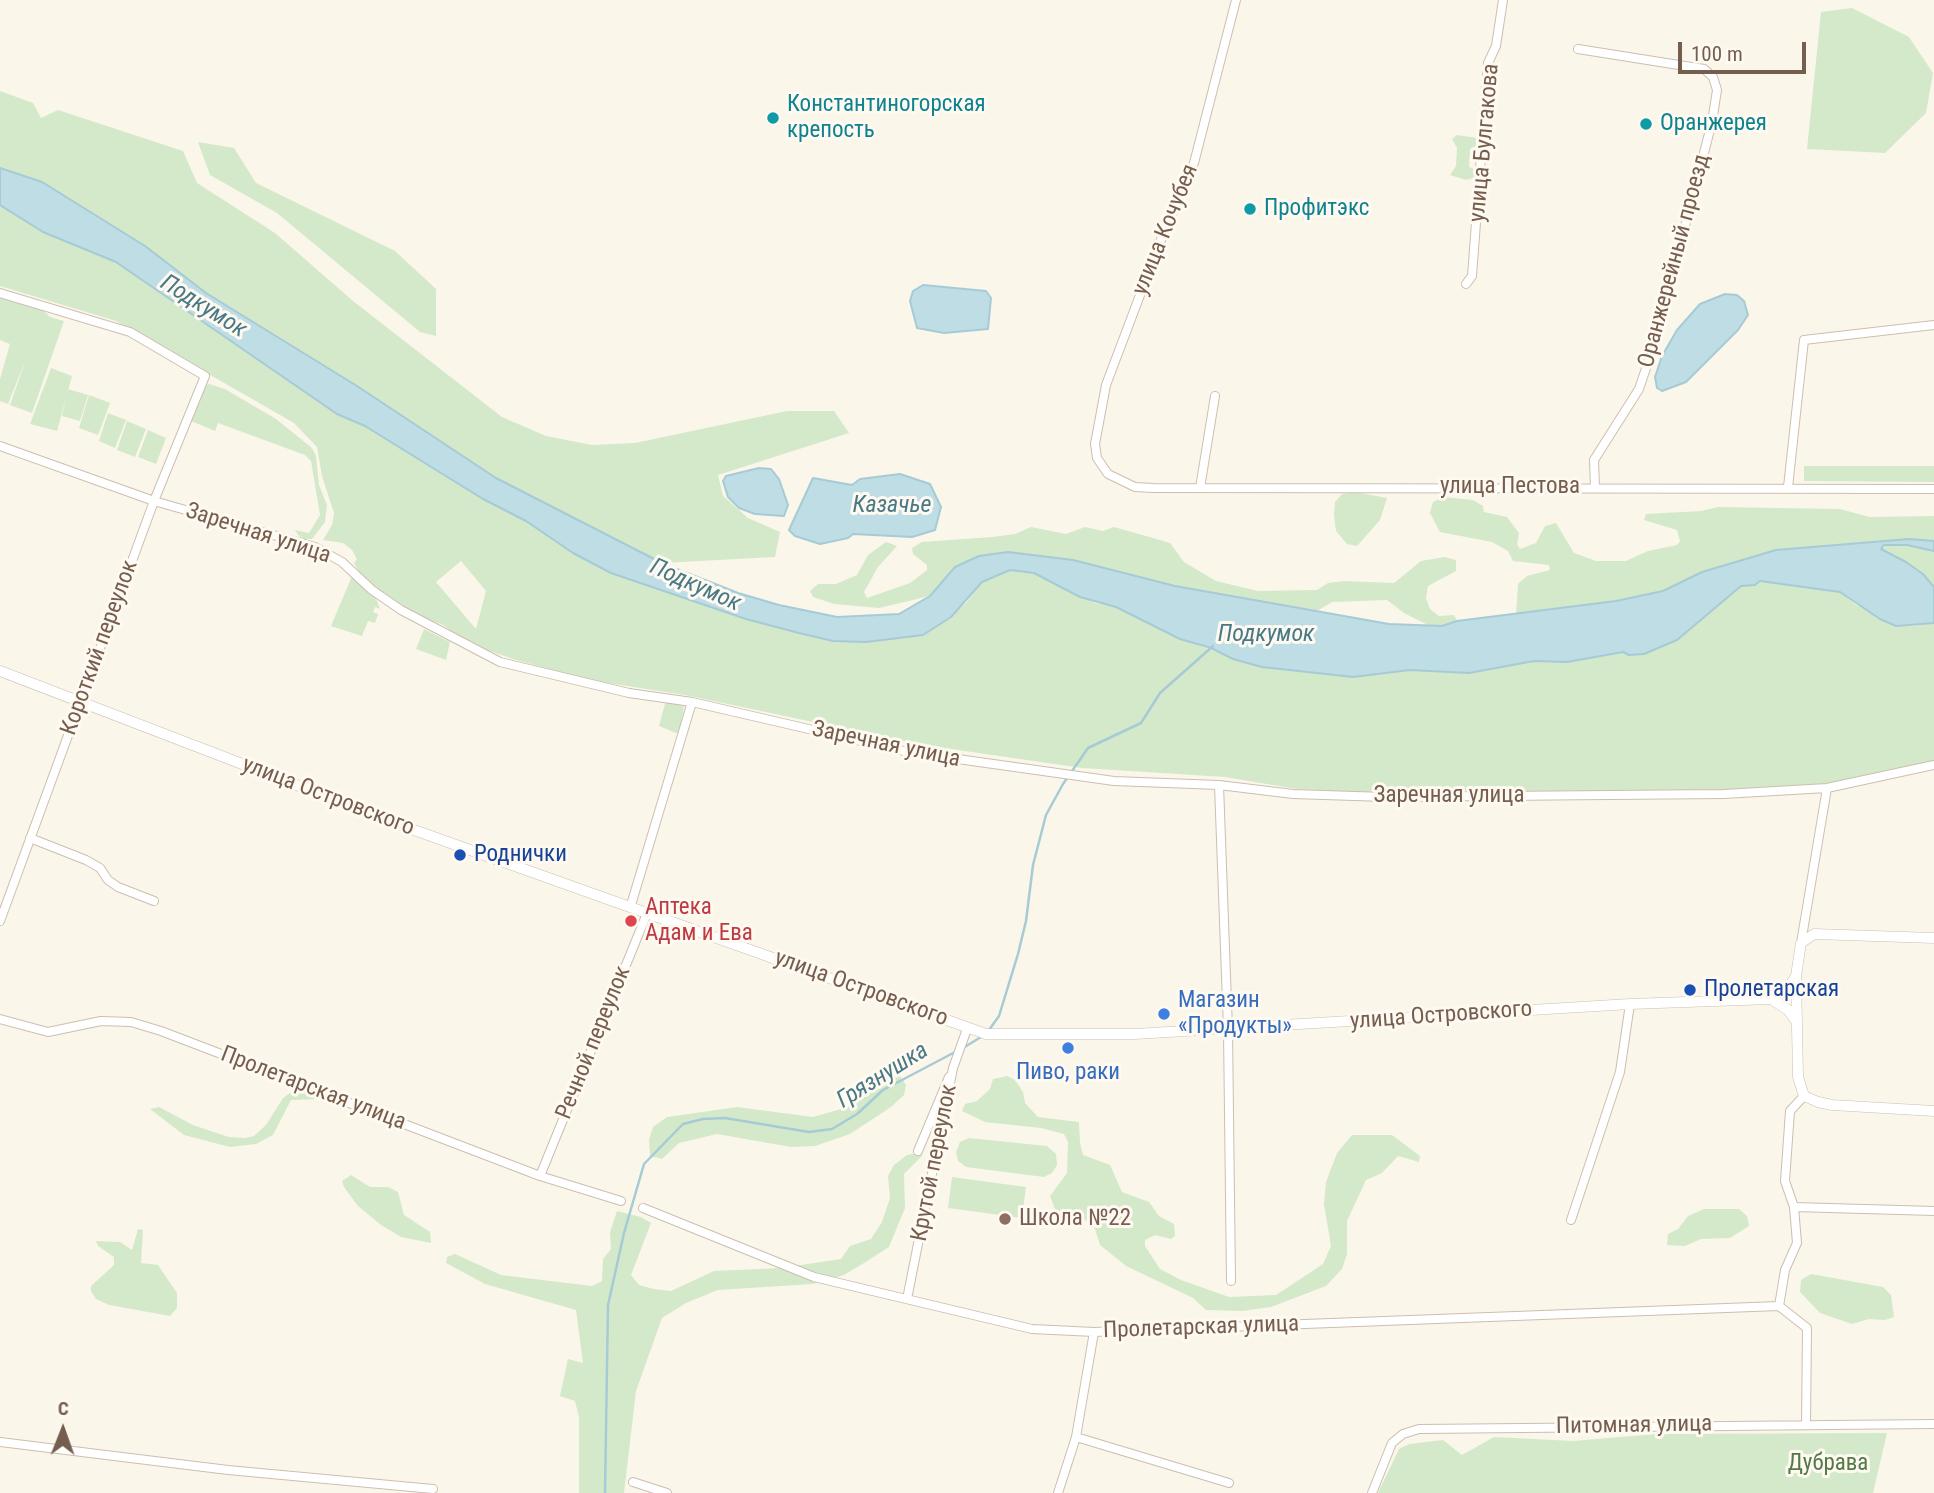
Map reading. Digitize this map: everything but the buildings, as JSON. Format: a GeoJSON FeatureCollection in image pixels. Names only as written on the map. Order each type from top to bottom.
{"type":"FeatureCollection","features":[{"type":"Feature","properties":{"kind":"street","name":"улица Кочубея"},"geometry":{"type":"LineString","coordinates":[[1097,458],[1096,426],[1106,385],[1194,163],[1236,0]]}},
{"type":"Feature","properties":{"kind":"street","name":"улица Булгакова"},"geometry":{"type":"LineString","coordinates":[[1466,284],[1472,276],[1475,250],[1488,63],[1496,46],[1503,0]]}},
{"type":"Feature","properties":{"kind":"street","name":"Оранжерейный проезд"},"geometry":{"type":"LineString","coordinates":[[1578,49],[1704,69],[1713,77],[1717,90],[1655,342],[1633,401],[1594,460],[1595,487]]}},
{"type":"Feature","properties":{"kind":"street","name":"Короткий переулок"},"geometry":{"type":"LineString","coordinates":[[0,293],[130,332],[205,376],[153,501],[81,705],[0,921]]}},
{"type":"Feature","properties":{"kind":"street"},"geometry":{"type":"LineString","coordinates":[[1788,487],[1804,340],[1934,325]]}},
{"type":"Feature","properties":{"kind":"street"},"geometry":{"type":"LineString","coordinates":[[1200,488],[1214,396]]}},
{"type":"Feature","properties":{"kind":"street","name":"Заречная улица"},"geometry":{"type":"LineString","coordinates":[[0,446],[153,501],[323,551],[342,562],[392,605],[500,662],[629,693],[692,702],[908,752],[1114,781],[1219,785],[1293,794],[1385,797],[1724,794],[1826,788],[1934,765]]}},
{"type":"Feature","properties":{"kind":"street","name":"улица Пестова"},"geometry":{"type":"LineString","coordinates":[[1097,458],[1108,474],[1135,486],[1934,489]]}},
{"type":"Feature","properties":{"kind":"street","name":"улица Островского"},"geometry":{"type":"LineString","coordinates":[[0,671],[81,705],[414,830],[648,911],[970,1030],[998,1035],[1228,1030],[1630,1004],[1771,999]]}},
{"type":"Feature","properties":{"kind":"street"},"geometry":{"type":"LineString","coordinates":[[631,905],[692,702]]}},
{"type":"Feature","properties":{"kind":"street"},"geometry":{"type":"LineString","coordinates":[[1219,785],[1228,1030],[1231,1281]]}},
{"type":"Feature","properties":{"kind":"street"},"geometry":{"type":"LineString","coordinates":[[1826,788],[1796,976],[1798,1077],[1804,1096],[1832,1104],[1934,1111]]}},
{"type":"Feature","properties":{"kind":"street"},"geometry":{"type":"LineString","coordinates":[[30,838],[86,860],[100,868],[108,880],[118,887],[154,901]]}},
{"type":"Feature","properties":{"kind":"street","name":"Речной переулок"},"geometry":{"type":"LineString","coordinates":[[540,1176],[648,911]]}},
{"type":"Feature","properties":{"kind":"street"},"geometry":{"type":"LineString","coordinates":[[1805,921],[1819,933]]}},
{"type":"Feature","properties":{"kind":"street"},"geometry":{"type":"LineString","coordinates":[[1801,943],[1806,937],[1819,933],[1934,938]]}},
{"type":"Feature","properties":{"kind":"street"},"geometry":{"type":"LineString","coordinates":[[1771,999],[1785,993],[1796,976]]}},
{"type":"Feature","properties":{"kind":"street"},"geometry":{"type":"LineString","coordinates":[[1771,999],[1788,1010],[1797,1024]]}},
{"type":"Feature","properties":{"kind":"street"},"geometry":{"type":"LineString","coordinates":[[1571,1220],[1620,1072],[1630,1004]]}},
{"type":"Feature","properties":{"kind":"street","name":"Пролетарская улица"},"geometry":{"type":"LineString","coordinates":[[0,1019],[48,1032],[101,1021],[131,1022],[540,1176],[621,1201]]}},
{"type":"Feature","properties":{"kind":"street","name":"Крутой переулок"},"geometry":{"type":"LineString","coordinates":[[907,1299],[953,1068],[960,1042],[970,1030]]}},
{"type":"Feature","properties":{"kind":"street"},"geometry":{"type":"LineString","coordinates":[[918,1151],[933,1107],[953,1068]]}},
{"type":"Feature","properties":{"kind":"street"},"geometry":{"type":"LineString","coordinates":[[1804,1096],[1790,1111],[1785,1181],[1794,1207],[1797,1243],[1784,1270],[1779,1306],[1807,1328],[1807,1425]]}},
{"type":"Feature","properties":{"kind":"street"},"geometry":{"type":"LineString","coordinates":[[1794,1207],[1934,1211]]}},
{"type":"Feature","properties":{"kind":"street","name":"Пролетарская улица"},"geometry":{"type":"LineString","coordinates":[[643,1208],[814,1277],[1032,1329],[1094,1332],[1779,1306]]}},
{"type":"Feature","properties":{"kind":"street"},"geometry":{"type":"LineString","coordinates":[[1058,1493],[1076,1437],[1094,1332]]}},
{"type":"Feature","properties":{"kind":"street","name":"Питомная улица"},"geometry":{"type":"LineString","coordinates":[[1372,1493],[1392,1443],[1403,1434],[1419,1429],[1934,1424]]}},
{"type":"Feature","properties":{"kind":"street"},"geometry":{"type":"LineString","coordinates":[[1076,1437],[1229,1483]]}},
{"type":"Feature","properties":{"kind":"street"},"geometry":{"type":"LineString","coordinates":[[0,1442],[228,1471],[432,1489]]}},
{"type":"Feature","properties":{"kind":"street"},"geometry":{"type":"LineString","coordinates":[[633,1482],[667,1493]]}},
{"type":"Feature","properties":{"kind":"green space"},"geometry":{"type":"Polygon","coordinates":[[[1852,8],[1909,37],[1933,73],[1926,113],[1885,153],[1807,149],[1821,12],[1852,8]]]}},
{"type":"Feature","properties":{"kind":"green space"},"geometry":{"type":"Polygon","coordinates":[[[0,91],[33,103],[41,118],[58,110],[183,151],[197,183],[275,233],[353,301],[502,417],[546,436],[592,445],[635,443],[787,411],[834,411],[849,433],[718,475],[723,496],[748,518],[780,532],[775,557],[662,563],[496,478],[357,386],[206,293],[145,246],[42,182],[0,168],[0,91]]]}},
{"type":"Feature","properties":{"kind":"green space"},"geometry":{"type":"Polygon","coordinates":[[[1457,135],[1477,138],[1476,146],[1470,150],[1469,167],[1474,169],[1474,178],[1466,180],[1450,175],[1456,166],[1457,148],[1452,139],[1457,135]]]}},
{"type":"Feature","properties":{"kind":"green space"},"geometry":{"type":"Polygon","coordinates":[[[198,142],[234,148],[256,183],[395,251],[436,289],[436,336],[420,332],[277,213],[210,175],[198,142]]]}},
{"type":"Feature","properties":{"kind":"green space"},"geometry":{"type":"Polygon","coordinates":[[[0,205],[43,232],[116,262],[337,414],[365,426],[483,499],[526,521],[573,553],[611,573],[746,619],[833,641],[866,642],[923,635],[966,603],[982,582],[1010,570],[1034,573],[1095,603],[1116,607],[1180,639],[1261,667],[1353,677],[1410,670],[1469,673],[1534,661],[1567,662],[1623,652],[1629,655],[1645,654],[1677,640],[1691,624],[1742,586],[1769,581],[1840,592],[1856,605],[1913,626],[1934,623],[1934,762],[1828,784],[1714,791],[1375,793],[1297,789],[1225,777],[1082,768],[917,744],[685,695],[589,680],[470,644],[443,625],[412,613],[380,594],[360,574],[354,563],[357,559],[352,550],[343,543],[323,540],[332,525],[334,513],[322,476],[317,447],[294,423],[116,321],[0,286],[0,205]],[[461,561],[436,582],[476,629],[486,591],[461,561]]]}},
{"type":"Feature","properties":{"kind":"green space"},"geometry":{"type":"Polygon","coordinates":[[[0,297],[42,309],[50,317],[64,321],[32,413],[10,405],[26,359],[8,404],[0,401],[0,379],[10,344],[0,340],[0,297]]]}},
{"type":"Feature","properties":{"kind":"green space"},"geometry":{"type":"Polygon","coordinates":[[[51,368],[72,376],[57,431],[30,424],[51,368]]]}},
{"type":"Feature","properties":{"kind":"green space"},"geometry":{"type":"Polygon","coordinates":[[[209,384],[225,389],[276,419],[312,448],[316,456],[319,485],[327,505],[325,522],[312,539],[301,539],[295,530],[309,533],[320,515],[311,461],[305,455],[218,423],[215,431],[191,421],[204,386],[209,384]]]}},
{"type":"Feature","properties":{"kind":"green space"},"geometry":{"type":"Polygon","coordinates":[[[68,389],[88,395],[80,421],[62,416],[68,389]]]}},
{"type":"Feature","properties":{"kind":"green space"},"geometry":{"type":"Polygon","coordinates":[[[89,395],[110,403],[98,435],[79,428],[89,395]]]}},
{"type":"Feature","properties":{"kind":"green space"},"geometry":{"type":"Polygon","coordinates":[[[108,413],[126,420],[115,448],[99,441],[108,413]]]}},
{"type":"Feature","properties":{"kind":"green space"},"geometry":{"type":"Polygon","coordinates":[[[127,421],[146,429],[135,457],[117,450],[127,421]]]}},
{"type":"Feature","properties":{"kind":"green space"},"geometry":{"type":"Polygon","coordinates":[[[148,430],[166,438],[156,464],[138,457],[148,430]]]}},
{"type":"Feature","properties":{"kind":"green space"},"geometry":{"type":"Polygon","coordinates":[[[1804,466],[1934,466],[1934,482],[1804,481],[1804,466]]]}},
{"type":"Feature","properties":{"kind":"green space"},"geometry":{"type":"Polygon","coordinates":[[[1355,492],[1387,498],[1380,520],[1357,546],[1347,544],[1336,531],[1334,515],[1335,502],[1342,494],[1355,492]]]}},
{"type":"Feature","properties":{"kind":"green space"},"geometry":{"type":"Polygon","coordinates":[[[1444,497],[1473,500],[1483,506],[1484,512],[1507,517],[1519,533],[1517,544],[1520,549],[1536,543],[1545,526],[1556,523],[1574,553],[1596,561],[1626,561],[1648,551],[1677,545],[1680,541],[1677,530],[1644,520],[1646,514],[1701,511],[1718,507],[1840,509],[1869,517],[1934,516],[1934,541],[1909,539],[1776,550],[1702,572],[1663,591],[1616,601],[1516,615],[1518,584],[1527,576],[1550,570],[1549,565],[1513,561],[1508,551],[1492,542],[1440,532],[1430,513],[1433,502],[1444,497]]]}},
{"type":"Feature","properties":{"kind":"green space"},"geometry":{"type":"Polygon","coordinates":[[[1031,527],[1066,534],[1085,527],[1103,531],[1114,527],[1146,536],[1170,543],[1184,562],[1216,581],[1258,591],[1317,590],[1328,583],[1344,581],[1394,583],[1421,561],[1445,557],[1456,560],[1456,571],[1428,586],[1426,598],[1430,609],[1439,616],[1454,615],[1457,621],[1442,626],[1428,625],[1404,613],[1387,600],[1332,602],[1317,611],[1175,586],[1073,560],[1008,552],[955,567],[930,596],[879,608],[834,604],[813,597],[810,591],[818,584],[836,584],[857,575],[868,555],[886,542],[897,546],[878,567],[864,592],[867,598],[910,583],[927,570],[927,565],[913,554],[912,548],[922,542],[1015,534],[1031,527]]]}},
{"type":"Feature","properties":{"kind":"green space"},"geometry":{"type":"Polygon","coordinates":[[[1884,545],[1907,545],[1934,551],[1934,587],[1923,574],[1906,562],[1880,549],[1884,545]]]}},
{"type":"Feature","properties":{"kind":"green space"},"geometry":{"type":"Polygon","coordinates":[[[352,576],[375,596],[380,609],[375,607],[373,612],[378,614],[375,623],[368,621],[362,636],[331,626],[352,576]]]}},
{"type":"Feature","properties":{"kind":"green space"},"geometry":{"type":"Polygon","coordinates":[[[424,629],[450,642],[446,660],[416,649],[424,629]]]}},
{"type":"Feature","properties":{"kind":"green space"},"geometry":{"type":"Polygon","coordinates":[[[666,700],[684,706],[680,732],[659,726],[666,700]]]}},
{"type":"Feature","properties":{"kind":"green space"},"geometry":{"type":"Polygon","coordinates":[[[888,1076],[900,1076],[906,1085],[904,1095],[891,1107],[850,1134],[815,1146],[791,1147],[717,1134],[679,1143],[662,1159],[650,1156],[649,1139],[653,1127],[667,1117],[737,1107],[813,1117],[848,1107],[859,1094],[888,1076]]]}},
{"type":"Feature","properties":{"kind":"green space"},"geometry":{"type":"Polygon","coordinates":[[[1007,1076],[1015,1080],[1023,1092],[1025,1103],[1038,1117],[1079,1122],[1083,1155],[1110,1165],[1122,1192],[1149,1202],[1159,1216],[1174,1224],[1175,1236],[1171,1239],[1155,1235],[1145,1240],[1145,1246],[1160,1269],[1181,1280],[1229,1297],[1276,1295],[1323,1264],[1331,1246],[1324,1204],[1326,1182],[1337,1153],[1352,1135],[1392,1135],[1420,1156],[1419,1162],[1398,1156],[1382,1173],[1366,1180],[1347,1221],[1347,1254],[1342,1269],[1326,1286],[1271,1307],[1243,1311],[1206,1310],[1193,1298],[1126,1266],[1100,1245],[1095,1229],[1088,1221],[1056,1212],[1050,1196],[1067,1173],[1068,1142],[1064,1134],[1041,1128],[985,1122],[962,1111],[965,1104],[977,1101],[990,1089],[993,1079],[1007,1076]]]}},
{"type":"Feature","properties":{"kind":"green space"},"geometry":{"type":"Polygon","coordinates":[[[297,1088],[312,1091],[323,1099],[291,1100],[273,1135],[256,1144],[230,1147],[184,1135],[150,1109],[159,1107],[193,1125],[229,1137],[245,1138],[254,1136],[266,1125],[283,1098],[297,1088]]]}},
{"type":"Feature","properties":{"kind":"green space"},"geometry":{"type":"Polygon","coordinates":[[[969,1138],[1047,1146],[1056,1154],[1057,1165],[1052,1173],[1044,1177],[966,1167],[958,1161],[956,1152],[960,1142],[969,1138]]]}},
{"type":"Feature","properties":{"kind":"green space"},"geometry":{"type":"Polygon","coordinates":[[[921,1152],[922,1156],[904,1174],[905,1208],[889,1247],[844,1275],[813,1284],[718,1290],[686,1303],[662,1318],[636,1391],[624,1493],[579,1493],[579,1417],[575,1401],[560,1396],[568,1359],[583,1363],[576,1310],[485,1284],[446,1263],[447,1257],[455,1254],[501,1275],[592,1286],[602,1281],[603,1259],[611,1249],[610,1232],[617,1211],[641,1217],[651,1223],[631,1275],[639,1285],[654,1289],[671,1291],[714,1271],[781,1268],[841,1259],[850,1246],[871,1239],[882,1222],[890,1198],[888,1176],[894,1165],[907,1155],[921,1152]]]}},
{"type":"Feature","properties":{"kind":"green space"},"geometry":{"type":"Polygon","coordinates":[[[351,1175],[370,1187],[388,1187],[398,1192],[404,1215],[430,1232],[431,1243],[401,1237],[358,1206],[342,1181],[351,1175]]]}},
{"type":"Feature","properties":{"kind":"green space"},"geometry":{"type":"Polygon","coordinates":[[[952,1177],[1026,1187],[1022,1218],[948,1208],[952,1177]]]}},
{"type":"Feature","properties":{"kind":"green space"},"geometry":{"type":"Polygon","coordinates":[[[1704,1209],[1739,1209],[1747,1216],[1749,1226],[1730,1238],[1701,1239],[1685,1246],[1667,1245],[1668,1234],[1678,1229],[1688,1216],[1704,1209]]]}},
{"type":"Feature","properties":{"kind":"green space"},"geometry":{"type":"Polygon","coordinates":[[[138,1229],[143,1230],[141,1263],[158,1265],[177,1293],[177,1308],[170,1316],[109,1305],[96,1299],[91,1291],[91,1286],[114,1265],[114,1257],[98,1246],[96,1241],[120,1242],[132,1250],[138,1229]]]}},
{"type":"Feature","properties":{"kind":"green space"},"geometry":{"type":"Polygon","coordinates":[[[1811,1274],[1883,1287],[1891,1295],[1894,1317],[1885,1320],[1869,1319],[1852,1324],[1820,1313],[1800,1292],[1801,1280],[1811,1274]]]}},
{"type":"Feature","properties":{"kind":"green space","name":"Дубрава"},"geometry":{"type":"Polygon","coordinates":[[[1887,1433],[1873,1493],[1378,1493],[1399,1449],[1409,1444],[1443,1440],[1462,1455],[1494,1437],[1573,1441],[1656,1434],[1887,1433]]]}},
{"type":"Feature","properties":{"kind":"water","name":"Подкумок"},"geometry":{"type":"Polygon","coordinates":[[[0,168],[42,182],[145,246],[206,293],[357,386],[496,478],[662,563],[738,593],[779,605],[837,617],[899,614],[930,596],[955,567],[979,556],[1008,552],[1073,560],[1175,586],[1389,624],[1442,626],[1457,621],[1616,601],[1663,591],[1702,572],[1776,550],[1909,539],[1934,541],[1934,551],[1907,545],[1884,545],[1881,549],[1923,574],[1934,587],[1934,623],[1896,626],[1880,619],[1840,592],[1760,581],[1755,585],[1741,586],[1677,640],[1644,654],[1629,655],[1623,652],[1567,662],[1534,661],[1469,673],[1410,670],[1353,677],[1262,667],[1233,659],[1211,648],[1180,639],[1116,607],[1080,597],[1034,573],[1010,570],[982,582],[951,617],[923,635],[866,642],[833,641],[746,619],[611,573],[573,553],[526,521],[483,499],[365,426],[337,414],[116,262],[43,232],[0,205],[0,168]]]}},
{"type":"Feature","properties":{"kind":"water"},"geometry":{"type":"Polygon","coordinates":[[[923,285],[986,291],[991,298],[988,329],[944,333],[917,328],[910,301],[913,291],[923,285]]]}},
{"type":"Feature","properties":{"kind":"water"},"geometry":{"type":"Polygon","coordinates":[[[1725,294],[1737,295],[1744,301],[1748,315],[1738,330],[1686,382],[1662,391],[1657,388],[1655,377],[1662,356],[1677,330],[1700,304],[1725,294]]]}},
{"type":"Feature","properties":{"kind":"water"},"geometry":{"type":"Polygon","coordinates":[[[759,468],[771,469],[779,479],[788,505],[784,516],[755,514],[739,508],[728,497],[723,481],[726,476],[759,468]]]}},
{"type":"Feature","properties":{"kind":"water","name":"Казачье"},"geometry":{"type":"Polygon","coordinates":[[[900,474],[930,484],[941,507],[935,530],[912,537],[853,534],[848,538],[820,544],[795,536],[789,530],[813,478],[852,485],[860,479],[900,474]]]}},
{"type":"Feature","properties":{"kind":"waterway","name":"Грязнушка"},"geometry":{"type":"LineString","coordinates":[[989,1030],[999,1016],[1018,954],[1026,921],[1033,865],[1046,815],[1063,784],[1088,748],[1141,723],[1160,693],[1213,646]]}},
{"type":"Feature","properties":{"kind":"waterway","name":"Грязнушка"},"geometry":{"type":"LineString","coordinates":[[963,1048],[981,1037]]}},
{"type":"Feature","properties":{"kind":"waterway","name":"Грязнушка"},"geometry":{"type":"LineString","coordinates":[[605,1493],[608,1305],[624,1233],[644,1164],[683,1124],[703,1119],[725,1118],[809,1132],[832,1129],[857,1114],[883,1090],[957,1051]]}},
{"type":"Feature","properties":{"kind":"place","name":"Константиногорская крепость"},"geometry":{"type":"Point","coordinates":[773,118]}},
{"type":"Feature","properties":{"kind":"place","name":"Оранжерея"},"geometry":{"type":"Point","coordinates":[1646,124]}},
{"type":"Feature","properties":{"kind":"place","name":"Профитэкс"},"geometry":{"type":"Point","coordinates":[1250,209]}},
{"type":"Feature","properties":{"kind":"place","name":"Роднички"},"geometry":{"type":"Point","coordinates":[460,855]}},
{"type":"Feature","properties":{"kind":"place","name":"Аптека Адам и Ева"},"geometry":{"type":"Point","coordinates":[631,921]}},
{"type":"Feature","properties":{"kind":"place","name":"Пролетарская"},"geometry":{"type":"Point","coordinates":[1690,990]}},
{"type":"Feature","properties":{"kind":"place","name":"Магазин «Продукты»"},"geometry":{"type":"Point","coordinates":[1164,1014]}},
{"type":"Feature","properties":{"kind":"place","name":"Пиво, раки"},"geometry":{"type":"Point","coordinates":[1068,1048]}},
{"type":"Feature","properties":{"kind":"place","name":"Школа №22"},"geometry":{"type":"Point","coordinates":[1005,1219]}}]}
